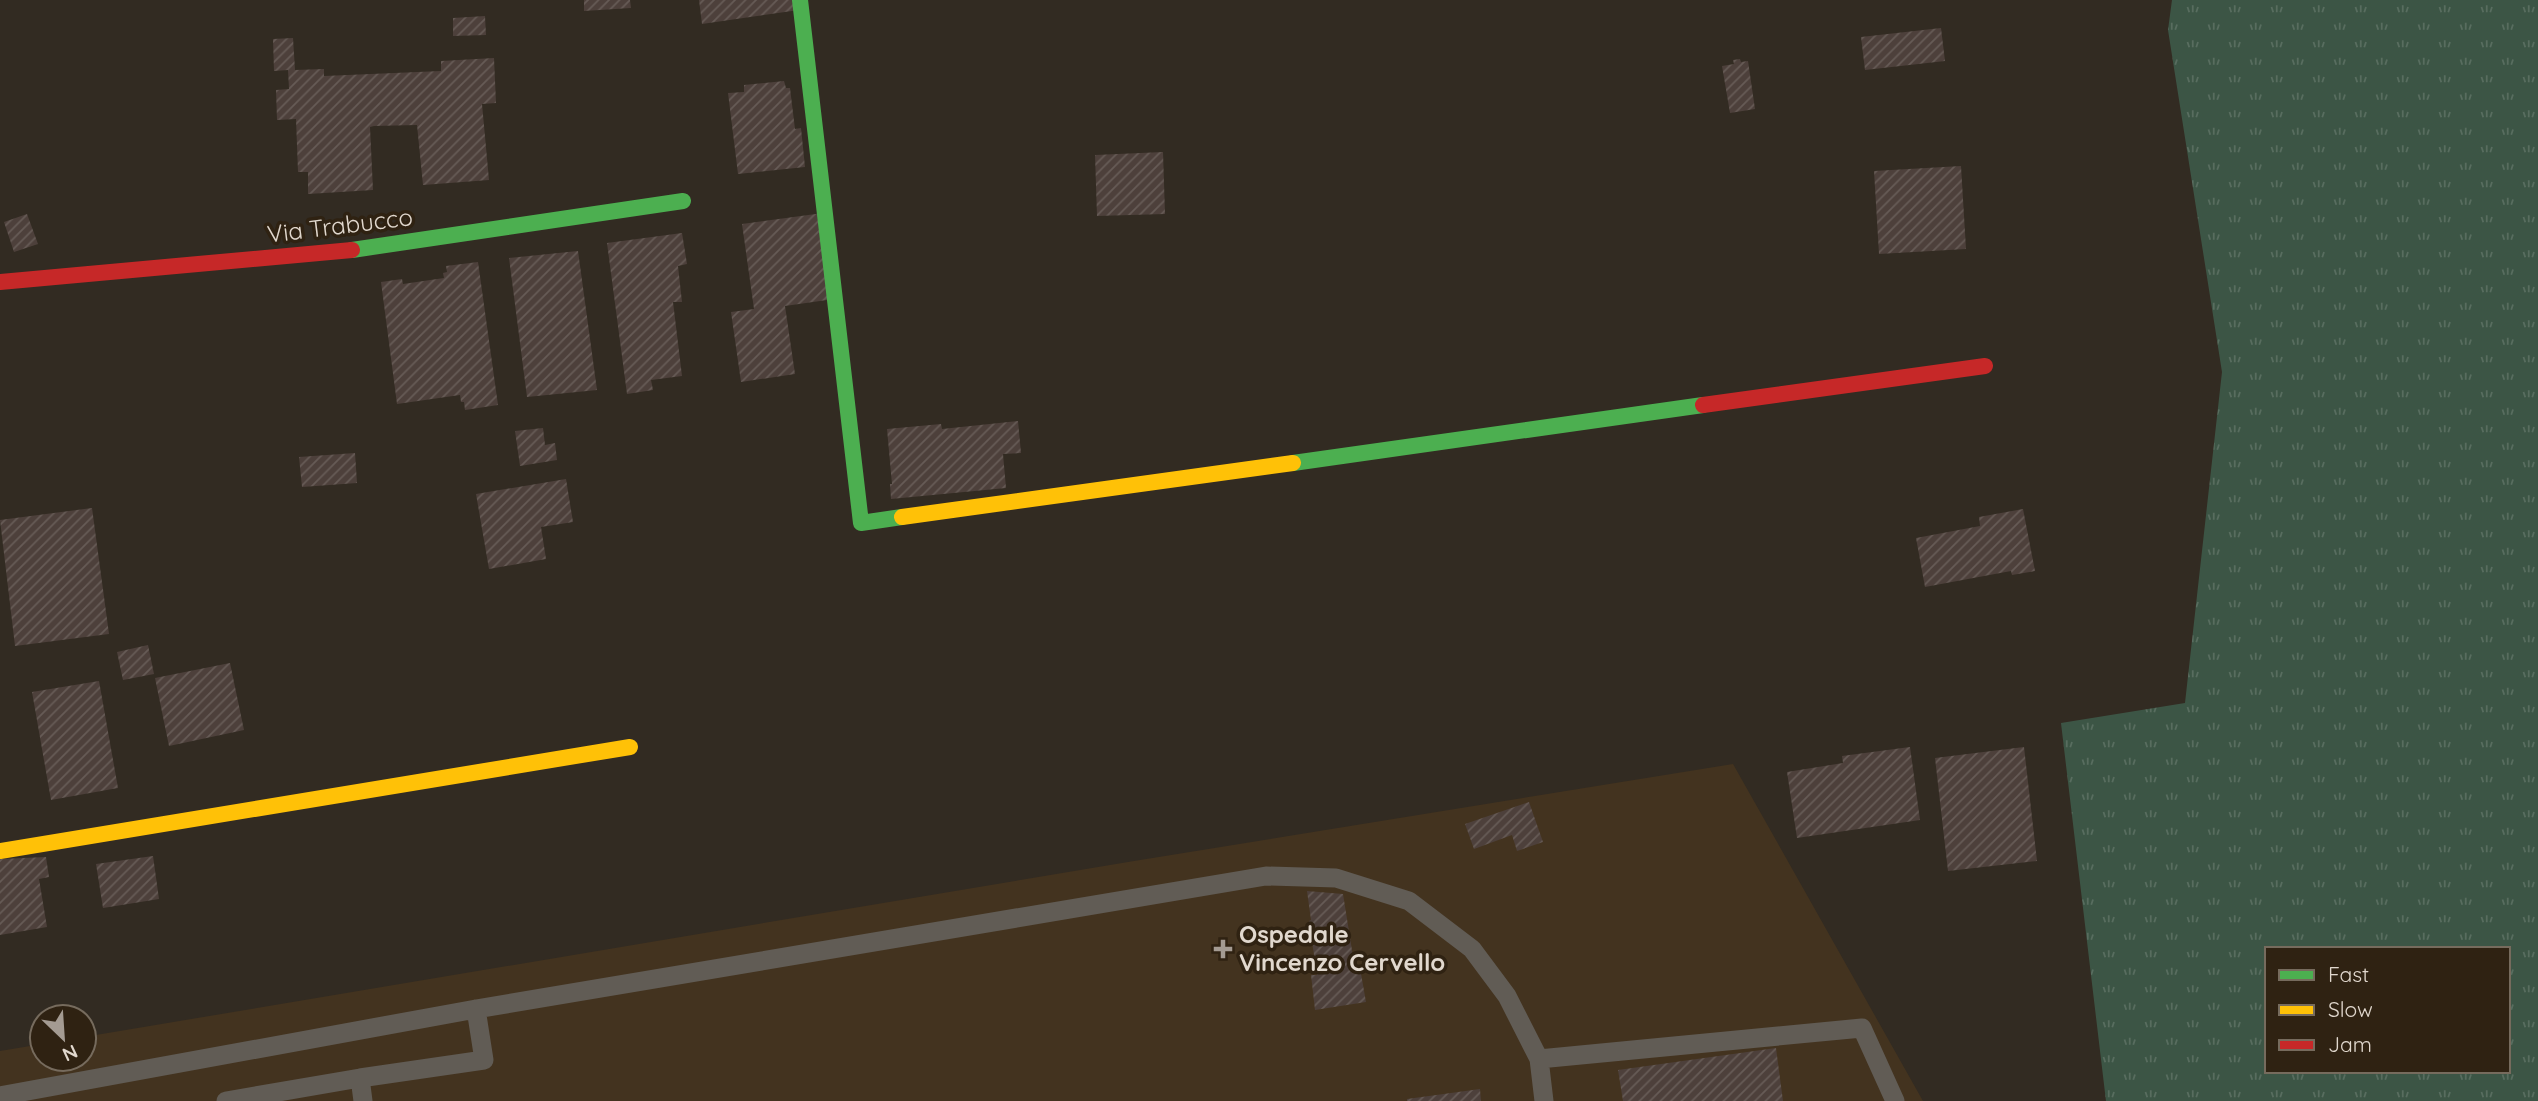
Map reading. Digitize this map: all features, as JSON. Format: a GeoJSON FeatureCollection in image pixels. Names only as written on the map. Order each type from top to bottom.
{"type":"FeatureCollection","features":[{"type":"Feature","properties":{"kind":"street"},"geometry":{"type":"LineString","coordinates":[[800,0],[861,523],[1985,366]]}},
{"type":"Feature","properties":{"kind":"street","name":"Via Trabucco"},"geometry":{"type":"LineString","coordinates":[[0,282],[336,252],[683,201]]}},
{"type":"Feature","properties":{"kind":"street"},"geometry":{"type":"LineString","coordinates":[[0,850],[630,747]]}},
{"type":"Feature","properties":{"kind":"lane"},"geometry":{"type":"LineString","coordinates":[[0,1096],[476,1009],[1266,876],[1336,878],[1409,901],[1472,948],[1507,996],[1539,1059],[1544,1101]]}},
{"type":"Feature","properties":{"kind":"lane"},"geometry":{"type":"LineString","coordinates":[[226,1101],[484,1060],[476,1009]]}},
{"type":"Feature","properties":{"kind":"lane"},"geometry":{"type":"LineString","coordinates":[[1539,1059],[1862,1028],[1895,1101]]}},
{"type":"Feature","properties":{"kind":"lane"},"geometry":{"type":"LineString","coordinates":[[360,1078],[363,1101]]}},
{"type":"Feature","properties":{"kind":"shaded area","name":"Ospedale Vincenzo Cervello"},"geometry":{"type":"Polygon","coordinates":[[[1733,764],[1923,1101],[0,1101],[0,1051],[28,1046],[28,1073],[98,1073],[98,1035],[1134,861],[1733,764]]]}},
{"type":"Feature","properties":{"kind":"green space"},"geometry":{"type":"Polygon","coordinates":[[[2172,0],[2538,0],[2538,1101],[2106,1101],[2061,723],[2185,703],[2222,372],[2168,30],[2172,0]]]}},
{"type":"Feature","properties":{"kind":"building"},"geometry":{"type":"Polygon","coordinates":[[[584,0],[630,0],[631,8],[584,11],[584,0]]]}},
{"type":"Feature","properties":{"kind":"building"},"geometry":{"type":"Polygon","coordinates":[[[699,0],[797,0],[799,10],[702,24],[699,0]]]}},
{"type":"Feature","properties":{"kind":"building"},"geometry":{"type":"Polygon","coordinates":[[[485,16],[486,35],[453,36],[453,18],[485,16]]]}},
{"type":"Feature","properties":{"kind":"building"},"geometry":{"type":"Polygon","coordinates":[[[1941,28],[1945,61],[1865,70],[1861,37],[1941,28]]]}},
{"type":"Feature","properties":{"kind":"building"},"geometry":{"type":"Polygon","coordinates":[[[293,38],[295,70],[324,69],[324,76],[441,71],[441,61],[494,58],[496,103],[482,104],[489,180],[423,185],[417,125],[374,126],[370,127],[373,190],[308,194],[308,172],[298,172],[296,119],[277,120],[276,90],[289,89],[288,70],[274,71],[273,39],[293,38]]]}},
{"type":"Feature","properties":{"kind":"building"},"geometry":{"type":"Polygon","coordinates":[[[1740,59],[1741,62],[1748,61],[1755,109],[1730,113],[1722,66],[1734,64],[1733,60],[1740,59]]]}},
{"type":"Feature","properties":{"kind":"building"},"geometry":{"type":"Polygon","coordinates":[[[784,81],[786,88],[790,88],[795,129],[801,128],[805,167],[738,174],[728,93],[744,92],[744,85],[784,81]]]}},
{"type":"Feature","properties":{"kind":"building"},"geometry":{"type":"Polygon","coordinates":[[[1163,152],[1165,214],[1097,216],[1095,155],[1163,152]]]}},
{"type":"Feature","properties":{"kind":"building"},"geometry":{"type":"Polygon","coordinates":[[[1961,166],[1966,249],[1879,254],[1874,171],[1961,166]]]}},
{"type":"Feature","properties":{"kind":"building"},"geometry":{"type":"Polygon","coordinates":[[[823,213],[834,299],[785,306],[795,374],[741,382],[731,312],[754,309],[742,224],[823,213]]]}},
{"type":"Feature","properties":{"kind":"building"},"geometry":{"type":"Polygon","coordinates":[[[27,214],[38,244],[14,252],[4,222],[27,214]]]}},
{"type":"Feature","properties":{"kind":"building"},"geometry":{"type":"Polygon","coordinates":[[[682,233],[687,264],[678,266],[682,302],[673,302],[682,376],[651,380],[653,390],[627,394],[607,243],[682,233]]]}},
{"type":"Feature","properties":{"kind":"building"},"geometry":{"type":"Polygon","coordinates":[[[578,251],[597,390],[527,397],[509,258],[578,251]]]}},
{"type":"Feature","properties":{"kind":"building"},"geometry":{"type":"Polygon","coordinates":[[[478,262],[498,405],[465,410],[460,395],[397,404],[381,282],[402,279],[403,284],[444,278],[446,266],[478,262]]]}},
{"type":"Feature","properties":{"kind":"building"},"geometry":{"type":"Polygon","coordinates":[[[1018,421],[1021,453],[1003,454],[1006,488],[891,499],[887,429],[941,424],[942,429],[1018,421]]]}},
{"type":"Feature","properties":{"kind":"building"},"geometry":{"type":"Polygon","coordinates":[[[543,428],[545,445],[555,443],[557,460],[520,466],[515,431],[543,428]]]}},
{"type":"Feature","properties":{"kind":"building"},"geometry":{"type":"Polygon","coordinates":[[[355,453],[357,483],[302,487],[299,457],[355,453]]]}},
{"type":"Feature","properties":{"kind":"building"},"geometry":{"type":"Polygon","coordinates":[[[566,479],[573,522],[541,527],[546,559],[489,569],[476,494],[566,479]]]}},
{"type":"Feature","properties":{"kind":"building"},"geometry":{"type":"Polygon","coordinates":[[[92,508],[109,634],[15,646],[0,520],[92,508]]]}},
{"type":"Feature","properties":{"kind":"building"},"geometry":{"type":"Polygon","coordinates":[[[2023,509],[2035,571],[2012,575],[2011,571],[1925,587],[1916,538],[1980,526],[1979,517],[2023,509]]]}},
{"type":"Feature","properties":{"kind":"building"},"geometry":{"type":"Polygon","coordinates":[[[148,645],[154,674],[123,680],[117,652],[148,645]]]}},
{"type":"Feature","properties":{"kind":"building"},"geometry":{"type":"Polygon","coordinates":[[[230,663],[244,730],[169,746],[155,678],[230,663]]]}},
{"type":"Feature","properties":{"kind":"building"},"geometry":{"type":"Polygon","coordinates":[[[99,681],[118,788],[51,800],[32,692],[99,681]]]}},
{"type":"Feature","properties":{"kind":"building"},"geometry":{"type":"Polygon","coordinates":[[[1910,747],[1920,820],[1797,838],[1787,772],[1843,763],[1842,756],[1910,747]]]}},
{"type":"Feature","properties":{"kind":"building"},"geometry":{"type":"Polygon","coordinates":[[[2024,747],[2037,861],[1948,871],[1935,758],[2024,747]]]}},
{"type":"Feature","properties":{"kind":"building"},"geometry":{"type":"Polygon","coordinates":[[[1529,802],[1543,842],[1517,851],[1512,835],[1474,849],[1465,824],[1529,802]]]}},
{"type":"Feature","properties":{"kind":"building"},"geometry":{"type":"Polygon","coordinates":[[[153,856],[159,899],[103,908],[96,864],[153,856]]]}},
{"type":"Feature","properties":{"kind":"building"},"geometry":{"type":"Polygon","coordinates":[[[46,857],[49,877],[39,879],[47,927],[0,935],[0,859],[46,857]]]}},
{"type":"Feature","properties":{"kind":"building"},"geometry":{"type":"Polygon","coordinates":[[[1307,891],[1343,894],[1355,969],[1360,968],[1366,1002],[1315,1010],[1311,975],[1317,975],[1307,891]]]}},
{"type":"Feature","properties":{"kind":"building"},"geometry":{"type":"Polygon","coordinates":[[[1776,1048],[1783,1101],[1623,1101],[1618,1070],[1776,1048]]]}},
{"type":"Feature","properties":{"kind":"building"},"geometry":{"type":"Polygon","coordinates":[[[1480,1089],[1481,1101],[1407,1101],[1407,1099],[1480,1089]]]}},
{"type":"Feature","properties":{"kind":"traffic: fast"},"geometry":{"type":"LineString","coordinates":[[800,0],[861,523],[902,517]]}},
{"type":"Feature","properties":{"kind":"traffic: fast"},"geometry":{"type":"LineString","coordinates":[[352,250],[683,201]]}},
{"type":"Feature","properties":{"kind":"traffic: fast"},"geometry":{"type":"LineString","coordinates":[[1293,463],[1703,405]]}},
{"type":"Feature","properties":{"kind":"traffic: slow"},"geometry":{"type":"LineString","coordinates":[[902,517],[1293,463]]}},
{"type":"Feature","properties":{"kind":"traffic: slow"},"geometry":{"type":"LineString","coordinates":[[0,851],[630,747]]}},
{"type":"Feature","properties":{"kind":"traffic: jam"},"geometry":{"type":"LineString","coordinates":[[0,282],[352,250]]}},
{"type":"Feature","properties":{"kind":"traffic: jam"},"geometry":{"type":"LineString","coordinates":[[1703,405],[1985,366]]}},
{"type":"Feature","properties":{"kind":"place","name":"Ospedale Vincenzo Cervello"},"geometry":{"type":"Point","coordinates":[1223,949]}}]}
